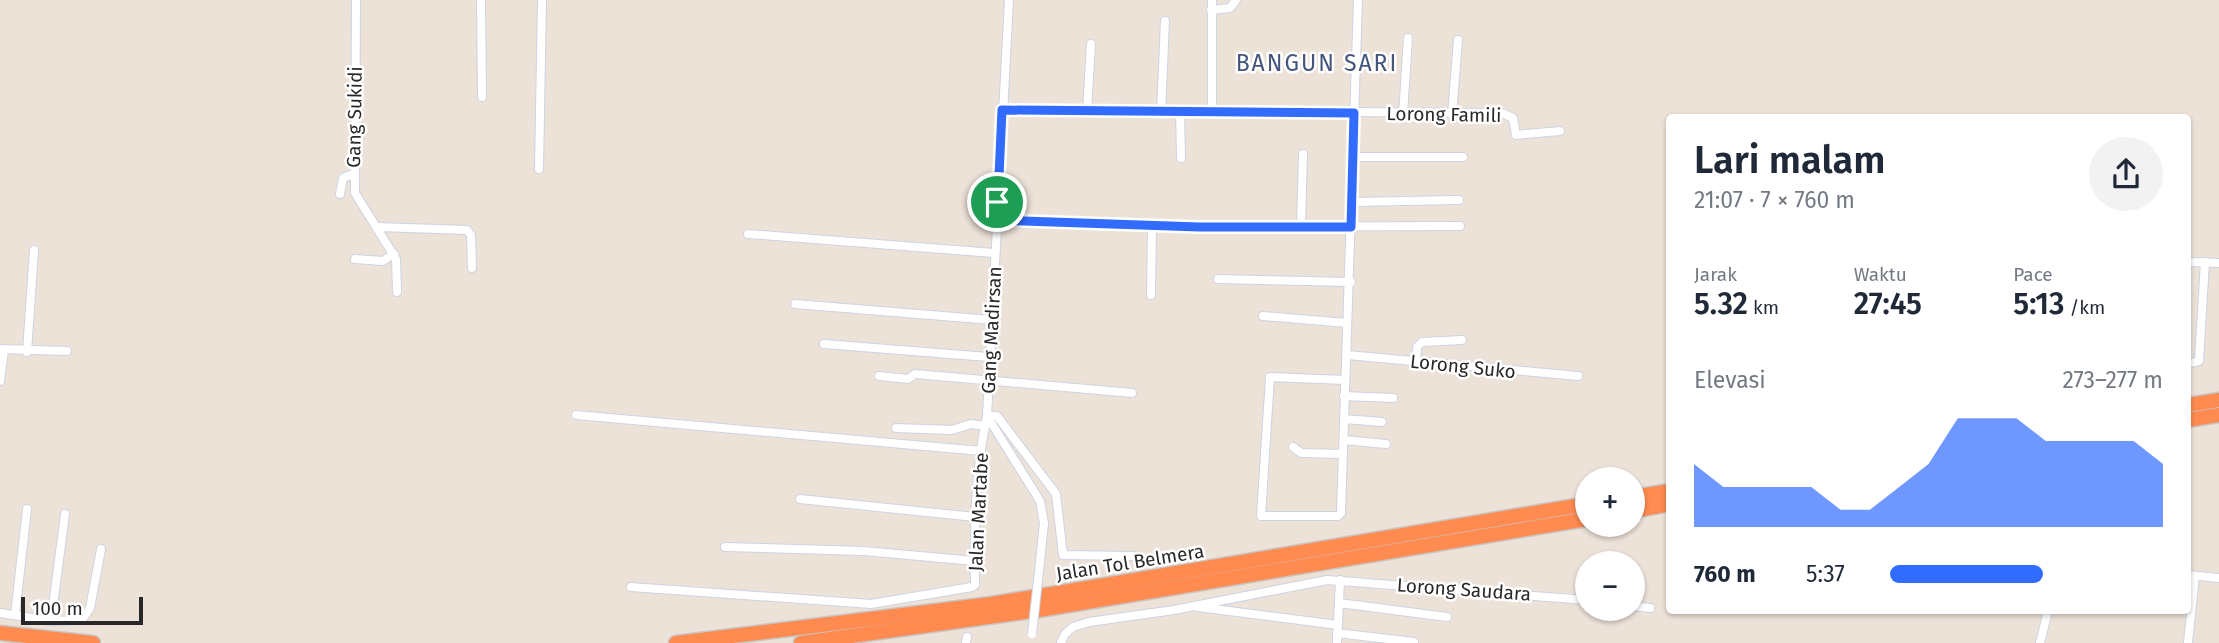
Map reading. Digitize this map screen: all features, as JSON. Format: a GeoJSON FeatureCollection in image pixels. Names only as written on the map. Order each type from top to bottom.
{"type":"FeatureCollection","features":[{"type":"Feature","properties":{"kind":"highway"},"geometry":{"type":"LineString","coordinates":[[2191,405],[2219,400]]}},
{"type":"Feature","properties":{"kind":"highway"},"geometry":{"type":"LineString","coordinates":[[2191,420],[2219,415]]}},
{"type":"Feature","properties":{"kind":"highway"},"geometry":{"type":"LineString","coordinates":[[1645,494],[1666,492]]}},
{"type":"Feature","properties":{"kind":"highway"},"geometry":{"type":"LineString","coordinates":[[1645,509],[1666,505]]}},
{"type":"Feature","properties":{"kind":"highway","name":"Jalan Tol Belmera"},"geometry":{"type":"LineString","coordinates":[[676,643],[991,604],[1575,506]]}},
{"type":"Feature","properties":{"kind":"highway","name":"Jalan Tol Belmera"},"geometry":{"type":"LineString","coordinates":[[902,630],[1575,521]]}},
{"type":"Feature","properties":{"kind":"highway"},"geometry":{"type":"LineString","coordinates":[[801,643],[902,630]]}},
{"type":"Feature","properties":{"kind":"highway"},"geometry":{"type":"LineString","coordinates":[[856,643],[902,630]]}},
{"type":"Feature","properties":{"kind":"highway"},"geometry":{"type":"LineString","coordinates":[[0,633],[93,643]]}},
{"type":"Feature","properties":{"kind":"street","name":"Gang Sukidi"},"geometry":{"type":"LineString","coordinates":[[356,0],[355,192],[394,254]]}},
{"type":"Feature","properties":{"kind":"street"},"geometry":{"type":"LineString","coordinates":[[481,0],[482,97]]}},
{"type":"Feature","properties":{"kind":"street"},"geometry":{"type":"LineString","coordinates":[[539,169],[542,0]]}},
{"type":"Feature","properties":{"kind":"street","name":"Gang Madirsan"},"geometry":{"type":"LineString","coordinates":[[1009,0],[988,357],[987,416],[1040,501],[1044,523],[1031,638]]}},
{"type":"Feature","properties":{"kind":"street"},"geometry":{"type":"LineString","coordinates":[[1212,113],[1212,5],[1230,8],[1236,0]]}},
{"type":"Feature","properties":{"kind":"street"},"geometry":{"type":"LineString","coordinates":[[1345,380],[1270,377],[1261,516],[1338,516],[1342,505],[1358,0]]}},
{"type":"Feature","properties":{"kind":"street"},"geometry":{"type":"LineString","coordinates":[[1161,112],[1165,21]]}},
{"type":"Feature","properties":{"kind":"street"},"geometry":{"type":"LineString","coordinates":[[1403,114],[1408,38]]}},
{"type":"Feature","properties":{"kind":"street"},"geometry":{"type":"LineString","coordinates":[[1452,115],[1458,40]]}},
{"type":"Feature","properties":{"kind":"street"},"geometry":{"type":"LineString","coordinates":[[1087,112],[1091,44]]}},
{"type":"Feature","properties":{"kind":"street","name":"Lorong Famili"},"geometry":{"type":"LineString","coordinates":[[1002,110],[1452,115],[1506,113],[1513,118],[1516,135],[1560,131]]}},
{"type":"Feature","properties":{"kind":"street"},"geometry":{"type":"LineString","coordinates":[[1180,112],[1181,158]]}},
{"type":"Feature","properties":{"kind":"street"},"geometry":{"type":"LineString","coordinates":[[1301,227],[1303,154]]}},
{"type":"Feature","properties":{"kind":"street"},"geometry":{"type":"LineString","coordinates":[[1353,157],[1463,157]]}},
{"type":"Feature","properties":{"kind":"street"},"geometry":{"type":"LineString","coordinates":[[340,194],[343,178],[353,174]]}},
{"type":"Feature","properties":{"kind":"street"},"geometry":{"type":"LineString","coordinates":[[1352,202],[1459,200]]}},
{"type":"Feature","properties":{"kind":"street"},"geometry":{"type":"LineString","coordinates":[[997,220],[1301,227],[1460,226]]}},
{"type":"Feature","properties":{"kind":"street"},"geometry":{"type":"LineString","coordinates":[[1151,295],[1152,225]]}},
{"type":"Feature","properties":{"kind":"street"},"geometry":{"type":"LineString","coordinates":[[377,227],[467,230],[471,235],[472,268]]}},
{"type":"Feature","properties":{"kind":"street"},"geometry":{"type":"LineString","coordinates":[[748,234],[994,253]]}},
{"type":"Feature","properties":{"kind":"street"},"geometry":{"type":"LineString","coordinates":[[27,352],[34,250]]}},
{"type":"Feature","properties":{"kind":"street"},"geometry":{"type":"LineString","coordinates":[[355,258],[383,261],[394,254],[398,275],[397,292]]}},
{"type":"Feature","properties":{"kind":"street"},"geometry":{"type":"LineString","coordinates":[[2191,262],[2219,263]]}},
{"type":"Feature","properties":{"kind":"street"},"geometry":{"type":"LineString","coordinates":[[2191,363],[2199,361],[2205,262]]}},
{"type":"Feature","properties":{"kind":"street"},"geometry":{"type":"LineString","coordinates":[[1218,278],[1351,282]]}},
{"type":"Feature","properties":{"kind":"street"},"geometry":{"type":"LineString","coordinates":[[795,304],[992,320]]}},
{"type":"Feature","properties":{"kind":"street"},"geometry":{"type":"LineString","coordinates":[[1263,316],[1347,323]]}},
{"type":"Feature","properties":{"kind":"street"},"geometry":{"type":"LineString","coordinates":[[1416,360],[1417,347],[1422,342],[1462,340]]}},
{"type":"Feature","properties":{"kind":"street"},"geometry":{"type":"LineString","coordinates":[[824,344],[988,357]]}},
{"type":"Feature","properties":{"kind":"street"},"geometry":{"type":"LineString","coordinates":[[0,381],[2,350],[66,351]]}},
{"type":"Feature","properties":{"kind":"street","name":"Lorong Suko"},"geometry":{"type":"LineString","coordinates":[[1347,355],[1578,376]]}},
{"type":"Feature","properties":{"kind":"street"},"geometry":{"type":"LineString","coordinates":[[879,376],[908,379],[915,374],[1132,393]]}},
{"type":"Feature","properties":{"kind":"street"},"geometry":{"type":"LineString","coordinates":[[1344,396],[1393,398]]}},
{"type":"Feature","properties":{"kind":"street"},"geometry":{"type":"LineString","coordinates":[[576,415],[981,451]]}},
{"type":"Feature","properties":{"kind":"street","name":"Jalan Martabe"},"geometry":{"type":"LineString","coordinates":[[631,587],[870,604],[969,588],[975,585],[975,517],[987,416],[997,416],[1056,494],[1063,555],[1133,556]]}},
{"type":"Feature","properties":{"kind":"street"},"geometry":{"type":"LineString","coordinates":[[1344,419],[1382,422]]}},
{"type":"Feature","properties":{"kind":"street"},"geometry":{"type":"LineString","coordinates":[[896,428],[954,430],[971,424],[985,426]]}},
{"type":"Feature","properties":{"kind":"street"},"geometry":{"type":"LineString","coordinates":[[1344,440],[1386,444]]}},
{"type":"Feature","properties":{"kind":"street"},"geometry":{"type":"LineString","coordinates":[[1293,447],[1301,453],[1343,454]]}},
{"type":"Feature","properties":{"kind":"street"},"geometry":{"type":"LineString","coordinates":[[800,499],[975,517]]}},
{"type":"Feature","properties":{"kind":"street"},"geometry":{"type":"LineString","coordinates":[[15,615],[27,509]]}},
{"type":"Feature","properties":{"kind":"street"},"geometry":{"type":"LineString","coordinates":[[51,621],[65,514]]}},
{"type":"Feature","properties":{"kind":"street"},"geometry":{"type":"LineString","coordinates":[[0,613],[51,621],[79,622],[87,617],[101,548]]}},
{"type":"Feature","properties":{"kind":"street"},"geometry":{"type":"LineString","coordinates":[[725,548],[864,551],[975,561]]}},
{"type":"Feature","properties":{"kind":"street"},"geometry":{"type":"LineString","coordinates":[[2191,575],[2219,578]]}},
{"type":"Feature","properties":{"kind":"street"},"geometry":{"type":"LineString","coordinates":[[1336,643],[1340,580]]}},
{"type":"Feature","properties":{"kind":"street","name":"Lorong Saudara"},"geometry":{"type":"LineString","coordinates":[[1195,607],[1340,580],[1488,594],[1518,592],[1575,599]]}},
{"type":"Feature","properties":{"kind":"street"},"geometry":{"type":"LineString","coordinates":[[1339,603],[1447,617]]}},
{"type":"Feature","properties":{"kind":"street"},"geometry":{"type":"LineString","coordinates":[[1061,643],[1065,634],[1073,627],[1089,622],[1195,607],[1414,642]]}},
{"type":"Feature","properties":{"kind":"street"},"geometry":{"type":"LineString","coordinates":[[1645,607],[1650,608]]}},
{"type":"Feature","properties":{"kind":"street"},"geometry":{"type":"LineString","coordinates":[[2040,643],[2047,614]]}},
{"type":"Feature","properties":{"kind":"street"},"geometry":{"type":"LineString","coordinates":[[2188,643],[2189,614]]}},
{"type":"Feature","properties":{"kind":"district","name":"BANGUN SARI"},"geometry":{"type":"Point","coordinates":[1317,63]}},
{"type":"Feature","properties":{"kind":"route"},"geometry":{"type":"LineString","coordinates":[[1002,110],[1354,113],[1351,227],[1199,227],[997,220],[997,202],[1002,110]]}}]}
